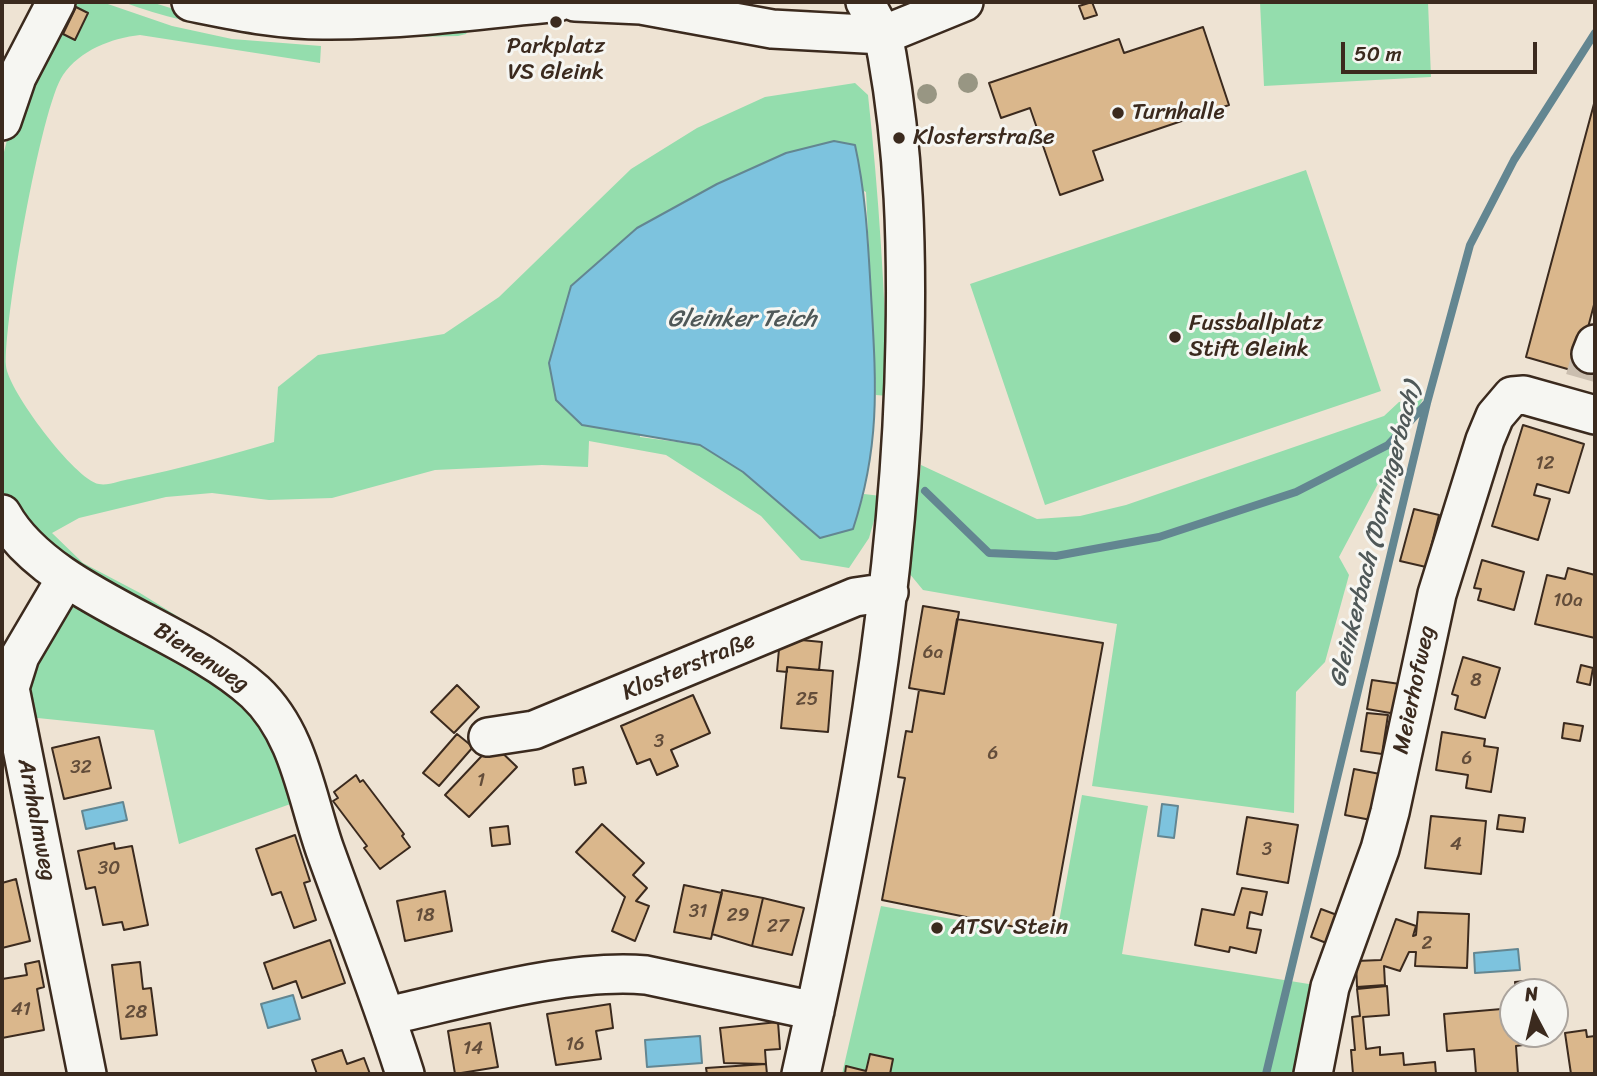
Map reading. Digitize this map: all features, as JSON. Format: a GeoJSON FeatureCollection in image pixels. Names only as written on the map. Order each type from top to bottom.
{"type":"FeatureCollection","features":[{"type":"Feature","properties":{"kind":"street"},"geometry":{"type":"LineString","coordinates":[[4,106],[56,2]]}},
{"type":"Feature","properties":{"kind":"street"},"geometry":{"type":"LineString","coordinates":[[191,2],[244,13],[327,20],[449,13],[558,2]]}},
{"type":"Feature","properties":{"kind":"street"},"geometry":{"type":"LineString","coordinates":[[575,2],[641,5],[772,29],[883,35],[964,2]]}},
{"type":"Feature","properties":{"kind":"street"},"geometry":{"type":"LineString","coordinates":[[801,1074],[868,745],[889,592],[901,453],[906,256],[899,138],[883,35],[865,2]]}},
{"type":"Feature","properties":{"kind":"street","name":"Meierhofweg"},"geometry":{"type":"LineString","coordinates":[[1313,1074],[1330,988],[1380,849],[1437,594],[1485,440],[1495,416],[1512,396],[1587,380]]}},
{"type":"Feature","properties":{"kind":"street","name":"Bienenweg"},"geometry":{"type":"LineString","coordinates":[[2,514],[9,528],[31,552],[66,578],[202,654],[257,694],[276,716],[300,766],[324,847],[387,1016],[405,1074]]}},
{"type":"Feature","properties":{"kind":"street","name":"Arnhalmweg"},"geometry":{"type":"LineString","coordinates":[[66,578],[20,656],[10,688],[86,1074]]}},
{"type":"Feature","properties":{"kind":"street","name":"Klosterstraße"},"geometry":{"type":"LineString","coordinates":[[488,737],[534,730],[855,597],[889,592]]}},
{"type":"Feature","properties":{"kind":"street"},"geometry":{"type":"LineString","coordinates":[[387,1016],[517,987],[619,973],[646,975],[815,1011]]}},
{"type":"Feature","properties":{"kind":"green space"},"geometry":{"type":"Polygon","coordinates":[[[74,2],[102,2],[172,26],[232,39],[321,46],[320,63],[140,35],[119,39],[87,52],[63,75],[44,128],[25,217],[11,308],[6,366],[18,394],[44,432],[75,467],[88,479],[99,484],[111,484],[185,467],[274,442],[278,387],[318,355],[444,334],[499,297],[631,169],[697,128],[765,97],[855,83],[868,95],[881,246],[888,396],[876,395],[866,192],[786,153],[717,184],[637,228],[640,437],[700,445],[743,472],[820,538],[853,529],[864,494],[881,496],[869,538],[849,568],[801,560],[761,516],[666,455],[589,441],[588,467],[542,465],[435,470],[332,498],[269,500],[212,493],[166,497],[79,518],[52,533],[83,563],[140,593],[209,636],[257,673],[300,747],[12,515],[2,490],[2,160],[8,136],[52,34],[63,34],[75,39],[88,14],[76,7],[74,2]]]}},
{"type":"Feature","properties":{"kind":"green space"},"geometry":{"type":"Polygon","coordinates":[[[123,2],[151,2],[190,14],[470,27],[466,34],[458,36],[289,35],[205,25],[123,2]]]}},
{"type":"Feature","properties":{"kind":"green space"},"geometry":{"type":"Polygon","coordinates":[[[1260,2],[1428,2],[1431,77],[1264,86],[1260,2]]]}},
{"type":"Feature","properties":{"kind":"green space","name":"Fussballplatz Stift Gleink"},"geometry":{"type":"Polygon","coordinates":[[[1306,170],[1381,391],[1045,505],[970,284],[1306,170]]]}},
{"type":"Feature","properties":{"kind":"green space"},"geometry":{"type":"Polygon","coordinates":[[[1423,399],[1339,557],[1349,575],[1325,662],[1296,692],[1294,813],[1092,786],[1117,624],[923,590],[909,573],[921,465],[1037,519],[1080,516],[1126,505],[1384,416],[1399,402],[1423,399]]]}},
{"type":"Feature","properties":{"kind":"green space"},"geometry":{"type":"Polygon","coordinates":[[[79,604],[256,705],[296,802],[179,844],[154,730],[28,717],[29,661],[69,609],[79,604]]]}},
{"type":"Feature","properties":{"kind":"green space","name":"ATSV Stein"},"geometry":{"type":"Polygon","coordinates":[[[1082,795],[1148,806],[1122,954],[1315,985],[1304,1074],[842,1074],[881,906],[1056,938],[1082,795]]]}},
{"type":"Feature","properties":{"kind":"water","name":"Gleinker Teich"},"geometry":{"type":"Polygon","coordinates":[[[834,141],[855,145],[862,182],[868,238],[875,385],[868,469],[853,529],[820,538],[743,472],[700,445],[582,425],[556,400],[549,363],[571,286],[637,228],[717,184],[786,153],[834,141]]]}},
{"type":"Feature","properties":{"kind":"water"},"geometry":{"type":"Polygon","coordinates":[[[123,802],[127,820],[86,829],[82,811],[123,802]]]}},
{"type":"Feature","properties":{"kind":"water"},"geometry":{"type":"Polygon","coordinates":[[[1162,804],[1178,806],[1174,838],[1158,836],[1162,804]]]}},
{"type":"Feature","properties":{"kind":"water"},"geometry":{"type":"Polygon","coordinates":[[[1518,949],[1520,970],[1475,973],[1474,953],[1518,949]]]}},
{"type":"Feature","properties":{"kind":"water"},"geometry":{"type":"Polygon","coordinates":[[[293,995],[300,1019],[268,1028],[261,1004],[293,995]]]}},
{"type":"Feature","properties":{"kind":"water"},"geometry":{"type":"Polygon","coordinates":[[[700,1036],[702,1063],[647,1067],[645,1040],[700,1036]]]}},
{"type":"Feature","properties":{"kind":"building"},"geometry":{"type":"Polygon","coordinates":[[[1092,2],[1097,15],[1084,19],[1079,6],[1092,2]]]}},
{"type":"Feature","properties":{"kind":"building"},"geometry":{"type":"Polygon","coordinates":[[[76,7],[88,13],[75,40],[63,34],[76,7]]]}},
{"type":"Feature","properties":{"kind":"building","name":"Turnhalle"},"geometry":{"type":"Polygon","coordinates":[[[1203,27],[1229,105],[1093,151],[1103,180],[1060,195],[1030,108],[1001,118],[989,83],[1119,39],[1124,53],[1203,27]]]}},
{"type":"Feature","properties":{"kind":"building"},"geometry":{"type":"Polygon","coordinates":[[[1595,100],[1595,301],[1581,354],[1595,358],[1595,377],[1526,357],[1595,100]]]}},
{"type":"Feature","properties":{"kind":"building"},"geometry":{"type":"Polygon","coordinates":[[[1523,425],[1584,444],[1569,493],[1537,484],[1534,495],[1550,499],[1538,540],[1492,526],[1523,425]]]}},
{"type":"Feature","properties":{"kind":"building"},"geometry":{"type":"Polygon","coordinates":[[[1414,509],[1439,515],[1426,567],[1400,561],[1414,509]]]}},
{"type":"Feature","properties":{"kind":"building"},"geometry":{"type":"Polygon","coordinates":[[[1482,560],[1524,572],[1514,610],[1478,600],[1481,589],[1474,588],[1482,560]]]}},
{"type":"Feature","properties":{"kind":"building"},"geometry":{"type":"Polygon","coordinates":[[[1568,568],[1595,575],[1595,638],[1535,624],[1547,575],[1565,579],[1568,568]]]}},
{"type":"Feature","properties":{"kind":"building"},"geometry":{"type":"Polygon","coordinates":[[[923,606],[959,612],[944,694],[909,688],[923,606]]]}},
{"type":"Feature","properties":{"kind":"building"},"geometry":{"type":"Polygon","coordinates":[[[957,619],[1103,643],[1050,934],[882,900],[905,778],[898,777],[906,731],[912,732],[919,690],[944,694],[957,619]]]}},
{"type":"Feature","properties":{"kind":"building"},"geometry":{"type":"Polygon","coordinates":[[[780,638],[822,642],[819,670],[787,667],[787,672],[777,671],[780,638]]]}},
{"type":"Feature","properties":{"kind":"building"},"geometry":{"type":"Polygon","coordinates":[[[1463,657],[1500,668],[1485,718],[1455,709],[1458,696],[1452,694],[1463,657]]]}},
{"type":"Feature","properties":{"kind":"building"},"geometry":{"type":"Polygon","coordinates":[[[1581,665],[1593,668],[1590,685],[1577,682],[1581,665]]]}},
{"type":"Feature","properties":{"kind":"building"},"geometry":{"type":"Polygon","coordinates":[[[787,667],[833,671],[828,732],[781,728],[787,667]]]}},
{"type":"Feature","properties":{"kind":"building"},"geometry":{"type":"Polygon","coordinates":[[[1372,680],[1400,684],[1396,714],[1367,709],[1372,680]]]}},
{"type":"Feature","properties":{"kind":"building"},"geometry":{"type":"Polygon","coordinates":[[[457,685],[479,707],[454,733],[431,712],[457,685]]]}},
{"type":"Feature","properties":{"kind":"building"},"geometry":{"type":"Polygon","coordinates":[[[693,695],[710,733],[671,750],[678,766],[657,775],[650,759],[637,764],[621,726],[693,695]]]}},
{"type":"Feature","properties":{"kind":"building"},"geometry":{"type":"Polygon","coordinates":[[[1367,713],[1388,715],[1382,754],[1361,751],[1367,713]]]}},
{"type":"Feature","properties":{"kind":"building"},"geometry":{"type":"Polygon","coordinates":[[[1564,723],[1583,726],[1580,741],[1562,738],[1564,723]]]}},
{"type":"Feature","properties":{"kind":"building"},"geometry":{"type":"Polygon","coordinates":[[[1442,732],[1485,739],[1484,746],[1498,748],[1491,792],[1466,788],[1468,775],[1436,770],[1442,732]]]}},
{"type":"Feature","properties":{"kind":"building"},"geometry":{"type":"Polygon","coordinates":[[[457,734],[473,747],[439,786],[423,773],[457,734]]]}},
{"type":"Feature","properties":{"kind":"building"},"geometry":{"type":"Polygon","coordinates":[[[99,737],[111,788],[64,799],[52,748],[99,737]]]}},
{"type":"Feature","properties":{"kind":"building"},"geometry":{"type":"Polygon","coordinates":[[[493,744],[517,767],[469,817],[445,795],[493,744]]]}},
{"type":"Feature","properties":{"kind":"building"},"geometry":{"type":"Polygon","coordinates":[[[583,767],[586,783],[575,785],[573,769],[583,767]]]}},
{"type":"Feature","properties":{"kind":"building"},"geometry":{"type":"Polygon","coordinates":[[[1354,769],[1380,774],[1371,820],[1345,815],[1354,769]]]}},
{"type":"Feature","properties":{"kind":"building"},"geometry":{"type":"Polygon","coordinates":[[[356,775],[360,782],[363,780],[404,834],[402,836],[410,847],[380,869],[364,848],[367,846],[333,801],[338,798],[334,792],[356,775]]]}},
{"type":"Feature","properties":{"kind":"building"},"geometry":{"type":"Polygon","coordinates":[[[1499,815],[1525,818],[1523,832],[1497,829],[1499,815]]]}},
{"type":"Feature","properties":{"kind":"building"},"geometry":{"type":"Polygon","coordinates":[[[1431,816],[1486,821],[1481,874],[1425,868],[1431,816]]]}},
{"type":"Feature","properties":{"kind":"building"},"geometry":{"type":"Polygon","coordinates":[[[1247,817],[1298,825],[1288,883],[1237,874],[1247,817]]]}},
{"type":"Feature","properties":{"kind":"building"},"geometry":{"type":"Polygon","coordinates":[[[602,824],[644,863],[633,875],[647,888],[636,901],[649,906],[635,941],[612,931],[625,897],[576,852],[602,824]]]}},
{"type":"Feature","properties":{"kind":"building"},"geometry":{"type":"Polygon","coordinates":[[[508,826],[510,844],[492,846],[490,828],[508,826]]]}},
{"type":"Feature","properties":{"kind":"building"},"geometry":{"type":"Polygon","coordinates":[[[295,835],[310,881],[304,883],[316,920],[294,928],[281,892],[272,895],[256,849],[295,835]]]}},
{"type":"Feature","properties":{"kind":"building"},"geometry":{"type":"Polygon","coordinates":[[[114,843],[115,849],[132,846],[148,925],[124,930],[122,922],[103,925],[95,887],[86,889],[78,851],[114,843]]]}},
{"type":"Feature","properties":{"kind":"building"},"geometry":{"type":"Polygon","coordinates":[[[16,879],[30,941],[2,948],[2,883],[16,879]]]}},
{"type":"Feature","properties":{"kind":"building"},"geometry":{"type":"Polygon","coordinates":[[[684,885],[722,893],[711,939],[674,932],[684,885]]]}},
{"type":"Feature","properties":{"kind":"building"},"geometry":{"type":"Polygon","coordinates":[[[1242,888],[1267,892],[1262,915],[1250,912],[1247,928],[1261,930],[1256,953],[1230,947],[1229,952],[1195,945],[1202,909],[1234,915],[1242,888]]]}},
{"type":"Feature","properties":{"kind":"building"},"geometry":{"type":"Polygon","coordinates":[[[722,890],[763,898],[752,946],[712,934],[722,890]]]}},
{"type":"Feature","properties":{"kind":"building"},"geometry":{"type":"Polygon","coordinates":[[[445,891],[452,931],[405,941],[397,901],[445,891]]]}},
{"type":"Feature","properties":{"kind":"building"},"geometry":{"type":"Polygon","coordinates":[[[763,898],[804,908],[792,955],[752,946],[763,898]]]}},
{"type":"Feature","properties":{"kind":"building"},"geometry":{"type":"Polygon","coordinates":[[[1321,909],[1345,918],[1334,946],[1311,937],[1321,909]]]}},
{"type":"Feature","properties":{"kind":"building"},"geometry":{"type":"Polygon","coordinates":[[[1418,912],[1469,914],[1467,968],[1415,966],[1416,952],[1409,952],[1400,971],[1384,966],[1385,985],[1357,987],[1356,961],[1381,960],[1396,919],[1416,926],[1413,936],[1416,935],[1418,912]]]}},
{"type":"Feature","properties":{"kind":"building"},"geometry":{"type":"Polygon","coordinates":[[[330,940],[345,983],[302,998],[296,981],[273,989],[264,963],[330,940]]]}},
{"type":"Feature","properties":{"kind":"building"},"geometry":{"type":"Polygon","coordinates":[[[39,961],[44,987],[37,989],[44,1030],[2,1038],[2,979],[27,975],[25,964],[39,961]]]}},
{"type":"Feature","properties":{"kind":"building"},"geometry":{"type":"Polygon","coordinates":[[[140,962],[143,989],[151,988],[157,1035],[121,1039],[112,965],[140,962]]]}},
{"type":"Feature","properties":{"kind":"building"},"geometry":{"type":"Polygon","coordinates":[[[1387,986],[1389,1015],[1363,1017],[1366,1049],[1380,1047],[1380,1055],[1403,1053],[1404,1065],[1435,1062],[1436,1074],[1353,1074],[1351,1050],[1355,1050],[1352,1017],[1360,1016],[1357,989],[1387,986]]]}},
{"type":"Feature","properties":{"kind":"building"},"geometry":{"type":"Polygon","coordinates":[[[610,1004],[613,1028],[596,1031],[601,1059],[556,1065],[547,1014],[610,1004]]]}},
{"type":"Feature","properties":{"kind":"building"},"geometry":{"type":"Polygon","coordinates":[[[1499,1009],[1499,1048],[1516,1048],[1518,1074],[1476,1074],[1474,1049],[1447,1051],[1444,1014],[1499,1009]]]}},
{"type":"Feature","properties":{"kind":"building"},"geometry":{"type":"Polygon","coordinates":[[[778,1022],[780,1049],[765,1050],[766,1064],[724,1063],[720,1028],[778,1022]]]}},
{"type":"Feature","properties":{"kind":"building"},"geometry":{"type":"Polygon","coordinates":[[[490,1023],[498,1067],[455,1074],[448,1031],[490,1023]]]}},
{"type":"Feature","properties":{"kind":"building"},"geometry":{"type":"Polygon","coordinates":[[[1586,1030],[1587,1037],[1595,1036],[1595,1073],[1571,1074],[1567,1048],[1569,1032],[1586,1030]]]}},
{"type":"Feature","properties":{"kind":"building"},"geometry":{"type":"Polygon","coordinates":[[[342,1050],[347,1064],[364,1058],[370,1074],[317,1074],[312,1060],[342,1050]]]}},
{"type":"Feature","properties":{"kind":"building"},"geometry":{"type":"Polygon","coordinates":[[[870,1054],[893,1059],[890,1074],[845,1074],[846,1066],[866,1071],[870,1054]]]}},
{"type":"Feature","properties":{"kind":"building"},"geometry":{"type":"Polygon","coordinates":[[[766,1064],[767,1074],[707,1074],[706,1068],[766,1064]]]}},
{"type":"Feature","properties":{"kind":"waterway","name":"Gleinkerbach (Dorningerbach)"},"geometry":{"type":"LineString","coordinates":[[1266,1074],[1427,403],[1470,245],[1514,160],[1595,33]]}},
{"type":"Feature","properties":{"kind":"waterway"},"geometry":{"type":"LineString","coordinates":[[925,491],[989,553],[1056,556],[1159,537],[1296,492],[1388,445],[1426,404]]}},
{"type":"Feature","properties":{"kind":"tunnel"},"geometry":{"type":"LineString","coordinates":[[1584,379],[1591,354]]}},
{"type":"Feature","properties":{"kind":"place","name":"Parkplatz VS Gleink"},"geometry":{"type":"Point","coordinates":[556,22]}},
{"type":"Feature","properties":{"kind":"place","name":"Turnhalle"},"geometry":{"type":"Point","coordinates":[1118,113]}},
{"type":"Feature","properties":{"kind":"place","name":"Klosterstraße"},"geometry":{"type":"Point","coordinates":[899,138]}},
{"type":"Feature","properties":{"kind":"place","name":"Fussballplatz Stift Gleink"},"geometry":{"type":"Point","coordinates":[1175,337]}},
{"type":"Feature","properties":{"kind":"place","name":"ATSV Stein"},"geometry":{"type":"Point","coordinates":[937,928]}}]}
